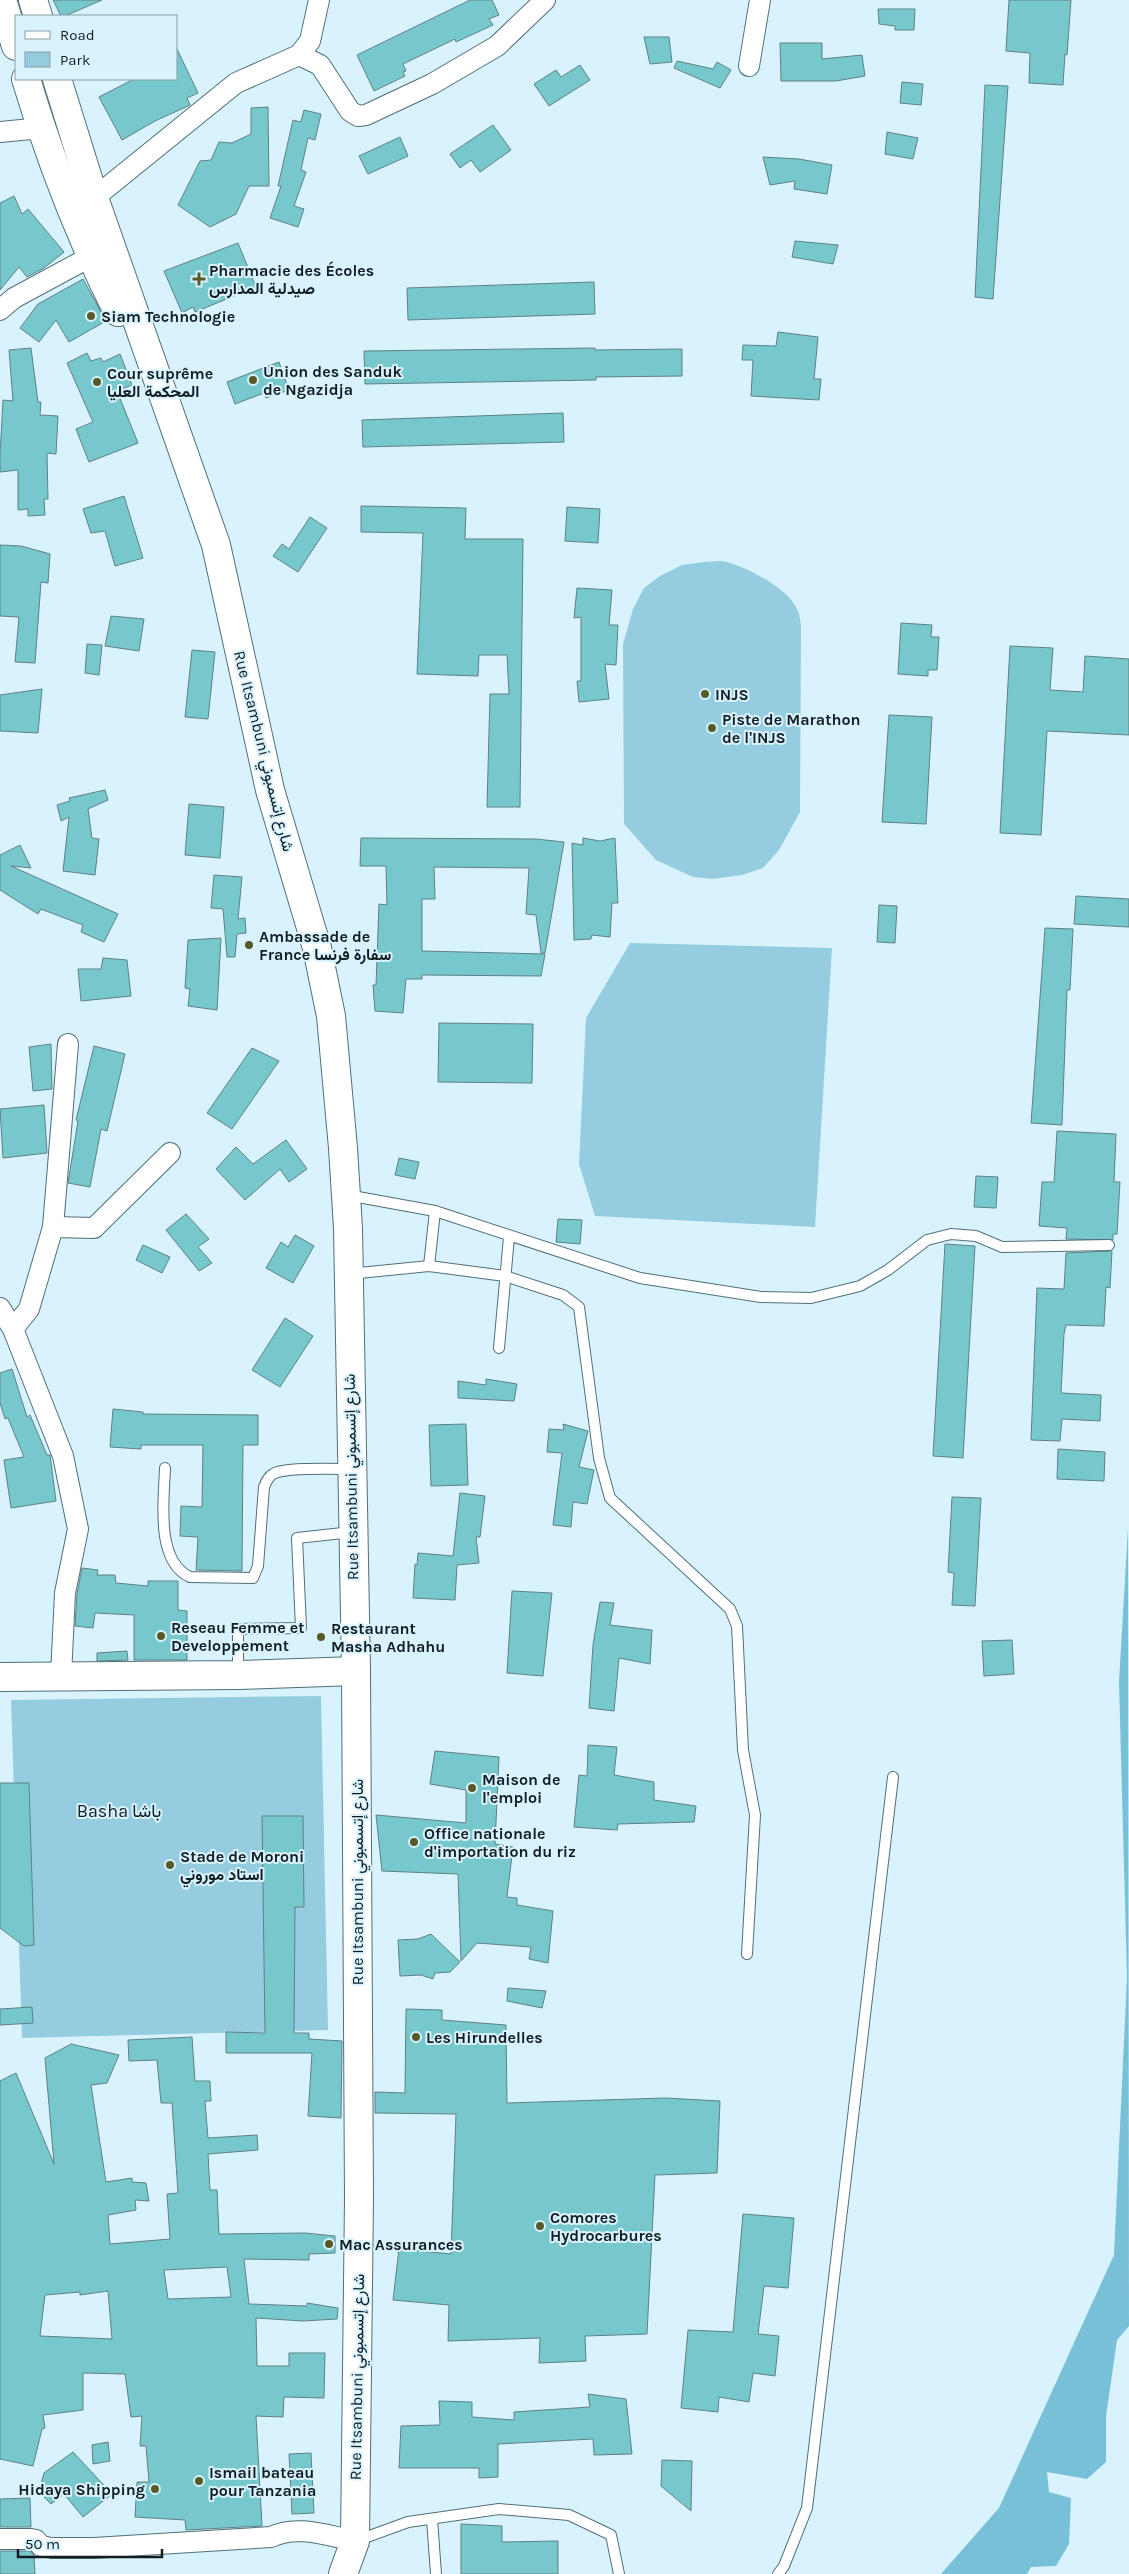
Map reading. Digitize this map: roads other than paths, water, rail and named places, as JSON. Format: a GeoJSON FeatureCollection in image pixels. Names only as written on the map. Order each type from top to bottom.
{"type":"FeatureCollection","features":[{"type":"Feature","properties":{"kind":"main road"},"geometry":{"type":"LineString","coordinates":[[2,0],[15,43]]}},
{"type":"Feature","properties":{"kind":"main road"},"geometry":{"type":"LineString","coordinates":[[33,0],[38,15]]}},
{"type":"Feature","properties":{"kind":"main road"},"geometry":{"type":"LineString","coordinates":[[26,80],[41,128],[90,256],[164,402]]}},
{"type":"Feature","properties":{"kind":"main road"},"geometry":{"type":"LineString","coordinates":[[57,80],[94,198],[164,402]]}},
{"type":"Feature","properties":{"kind":"main road","name":"Rue Itsambuni شارع إتسمبوني"},"geometry":{"type":"LineString","coordinates":[[164,402],[216,545],[270,790],[317,948],[332,1016],[346,1195],[350,1470],[356,1671],[359,2198],[355,2541],[344,2574]]}},
{"type":"Feature","properties":{"kind":"main road"},"geometry":{"type":"LineString","coordinates":[[0,1677],[356,1671]]}},
{"type":"Feature","properties":{"kind":"street"},"geometry":{"type":"LineString","coordinates":[[94,198],[236,83],[299,55],[310,41],[318,0]]}},
{"type":"Feature","properties":{"kind":"street"},"geometry":{"type":"LineString","coordinates":[[299,55],[320,65],[350,111],[358,116],[366,115],[432,84],[497,46],[545,0]]}},
{"type":"Feature","properties":{"kind":"street"},"geometry":{"type":"LineString","coordinates":[[749,66],[760,0]]}},
{"type":"Feature","properties":{"kind":"street"},"geometry":{"type":"LineString","coordinates":[[0,132],[41,128]]}},
{"type":"Feature","properties":{"kind":"street"},"geometry":{"type":"LineString","coordinates":[[0,310],[14,298],[90,256]]}},
{"type":"Feature","properties":{"kind":"street"},"geometry":{"type":"LineString","coordinates":[[13,1328],[29,1309],[52,1227],[68,1044]]}},
{"type":"Feature","properties":{"kind":"street"},"geometry":{"type":"LineString","coordinates":[[52,1227],[94,1228],[170,1152]]}},
{"type":"Feature","properties":{"kind":"street"},"geometry":{"type":"LineString","coordinates":[[0,1308],[13,1328],[63,1456],[78,1529],[65,1592],[60,1676]]}},
{"type":"Feature","properties":{"kind":"street"},"geometry":{"type":"LineString","coordinates":[[0,2539],[31,2539],[36,2540],[41,2546],[52,2548],[94,2548],[271,2538],[291,2530],[306,2531],[355,2541]]}},
{"type":"Feature","properties":{"kind":"lane"},"geometry":{"type":"LineString","coordinates":[[346,1195],[435,1211],[509,1237],[573,1254],[640,1278],[761,1297],[811,1298],[860,1286],[888,1270],[928,1240],[951,1234],[976,1236],[1002,1247],[1109,1245]]}},
{"type":"Feature","properties":{"kind":"lane"},"geometry":{"type":"LineString","coordinates":[[429,1266],[435,1211]]}},
{"type":"Feature","properties":{"kind":"lane"},"geometry":{"type":"LineString","coordinates":[[499,1348],[509,1237]]}},
{"type":"Feature","properties":{"kind":"lane"},"geometry":{"type":"LineString","coordinates":[[348,1275],[429,1266],[506,1276],[563,1295],[579,1307],[599,1458],[610,1498],[730,1609],[737,1626],[743,1750],[755,1815],[747,1954]]}},
{"type":"Feature","properties":{"kind":"lane"},"geometry":{"type":"LineString","coordinates":[[165,1468],[162,1524],[174,1562],[182,1573],[190,1577],[253,1578],[258,1566],[264,1487],[273,1473],[350,1470]]}},
{"type":"Feature","properties":{"kind":"lane"},"geometry":{"type":"LineString","coordinates":[[238,1674],[238,1629],[301,1628],[297,1538],[352,1532]]}},
{"type":"Feature","properties":{"kind":"lane"},"geometry":{"type":"LineString","coordinates":[[778,2574],[784,2566],[807,2508],[892,1777]]}},
{"type":"Feature","properties":{"kind":"lane"},"geometry":{"type":"LineString","coordinates":[[355,2541],[408,2522],[499,2509],[569,2515],[611,2535],[619,2574]]}},
{"type":"Feature","properties":{"kind":"lane"},"geometry":{"type":"LineString","coordinates":[[432,2519],[436,2574]]}},
{"type":"Feature","properties":{"kind":"place","name":"Pharmacie des Écoles صيدلية المدارس"},"geometry":{"type":"Point","coordinates":[199,279]}},
{"type":"Feature","properties":{"kind":"place","name":"Siam Technologie"},"geometry":{"type":"Point","coordinates":[91,316]}},
{"type":"Feature","properties":{"kind":"place","name":"Union des Sanduk de Ngazidja"},"geometry":{"type":"Point","coordinates":[253,380]}},
{"type":"Feature","properties":{"kind":"place","name":"Cour suprême المحكمة العليا"},"geometry":{"type":"Point","coordinates":[97,382]}},
{"type":"Feature","properties":{"kind":"place","name":"INJS"},"geometry":{"type":"Point","coordinates":[705,694]}},
{"type":"Feature","properties":{"kind":"place","name":"Piste de Marathon de l'INJS"},"geometry":{"type":"Point","coordinates":[712,728]}},
{"type":"Feature","properties":{"kind":"place","name":"Ambassade de France سفارة فرنسا"},"geometry":{"type":"Point","coordinates":[249,945]}},
{"type":"Feature","properties":{"kind":"place","name":"Reseau Femme et Developpement"},"geometry":{"type":"Point","coordinates":[161,1636]}},
{"type":"Feature","properties":{"kind":"place","name":"Restaurant Masha Adhahu"},"geometry":{"type":"Point","coordinates":[321,1637]}},
{"type":"Feature","properties":{"kind":"place","name":"Maison de l'emploi"},"geometry":{"type":"Point","coordinates":[472,1788]}},
{"type":"Feature","properties":{"kind":"place","name":"Office nationale d'importation du riz"},"geometry":{"type":"Point","coordinates":[414,1842]}},
{"type":"Feature","properties":{"kind":"place","name":"Stade de Moroni استاد موروني"},"geometry":{"type":"Point","coordinates":[170,1865]}},
{"type":"Feature","properties":{"kind":"place","name":"Les Hirundelles"},"geometry":{"type":"Point","coordinates":[416,2037]}},
{"type":"Feature","properties":{"kind":"place","name":"Comores Hydrocarbures"},"geometry":{"type":"Point","coordinates":[540,2226]}},
{"type":"Feature","properties":{"kind":"place","name":"Mac Assurances"},"geometry":{"type":"Point","coordinates":[329,2244]}},
{"type":"Feature","properties":{"kind":"place","name":"Ismail bateau pour Tanzania"},"geometry":{"type":"Point","coordinates":[199,2481]}},
{"type":"Feature","properties":{"kind":"place","name":"Hidaya Shipping"},"geometry":{"type":"Point","coordinates":[155,2489]}},
{"type":"Feature","properties":{"kind":"district","name":"Basha باشا"},"geometry":{"type":"Point","coordinates":[119,1811]}}]}
